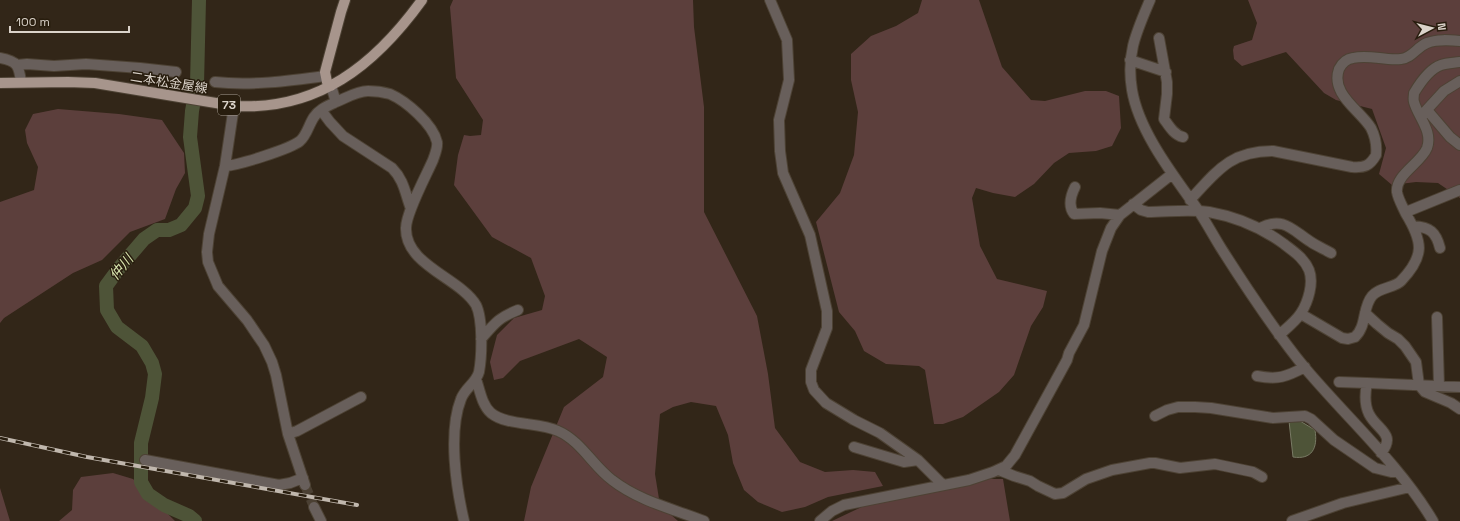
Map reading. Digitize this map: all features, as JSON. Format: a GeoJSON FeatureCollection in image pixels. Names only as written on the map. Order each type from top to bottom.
{"type":"FeatureCollection","features":[{"type":"Feature","properties":{"kind":"main road"},"geometry":{"type":"LineString","coordinates":[[330,86],[325,76],[345,0]]}},
{"type":"Feature","properties":{"kind":"main road","name":"二本松金屋線"},"geometry":{"type":"LineString","coordinates":[[0,83],[95,83],[234,106],[269,106],[309,96],[330,86],[355,71],[374,56],[405,22],[422,0]]}},
{"type":"Feature","properties":{"kind":"street"},"geometry":{"type":"LineString","coordinates":[[770,0],[787,40],[788,80],[779,120],[780,151],[783,173],[810,235],[827,311],[827,328],[811,370],[811,382],[814,390],[826,403],[854,420],[880,433],[918,460],[942,485]]}},
{"type":"Feature","properties":{"kind":"street"},"geometry":{"type":"LineString","coordinates":[[1150,0],[1132,44],[1130,60],[1132,90],[1136,106],[1140,118],[1156,148],[1257,304],[1279,335],[1305,367],[1398,472],[1434,521]]}},
{"type":"Feature","properties":{"kind":"street"},"geometry":{"type":"LineString","coordinates":[[1159,38],[1166,72],[1167,94],[1164,119],[1174,132],[1183,137]]}},
{"type":"Feature","properties":{"kind":"street"},"geometry":{"type":"LineString","coordinates":[[1190,200],[1220,168],[1229,161],[1238,157],[1261,152],[1273,151],[1352,167],[1361,168],[1367,166],[1376,155],[1374,134],[1366,121],[1341,91],[1338,78],[1339,69],[1345,60],[1369,56],[1402,59],[1432,41],[1460,40]]}},
{"type":"Feature","properties":{"kind":"street"},"geometry":{"type":"LineString","coordinates":[[0,58],[11,60],[17,65],[20,70],[21,82]]}},
{"type":"Feature","properties":{"kind":"street"},"geometry":{"type":"LineString","coordinates":[[1130,60],[1166,72]]}},
{"type":"Feature","properties":{"kind":"street"},"geometry":{"type":"LineString","coordinates":[[1460,62],[1439,66],[1417,87],[1414,93],[1414,102],[1424,113],[1460,145]]}},
{"type":"Feature","properties":{"kind":"street"},"geometry":{"type":"LineString","coordinates":[[17,65],[27,64],[54,66],[86,64],[176,72]]}},
{"type":"Feature","properties":{"kind":"street"},"geometry":{"type":"LineString","coordinates":[[215,82],[229,84],[252,83],[325,76]]}},
{"type":"Feature","properties":{"kind":"street"},"geometry":{"type":"LineString","coordinates":[[1424,113],[1444,91],[1460,81]]}},
{"type":"Feature","properties":{"kind":"street"},"geometry":{"type":"LineString","coordinates":[[330,86],[336,102]]}},
{"type":"Feature","properties":{"kind":"street"},"geometry":{"type":"LineString","coordinates":[[225,166],[244,162],[290,147],[301,141],[315,116],[321,110],[358,92],[377,91],[389,94],[407,105],[433,132],[437,142],[436,153],[411,210],[406,228],[409,242],[421,260],[438,274],[460,288],[473,301],[480,318],[480,367],[476,379],[463,394],[456,417],[455,459],[464,521]]}},
{"type":"Feature","properties":{"kind":"street"},"geometry":{"type":"LineString","coordinates":[[144,460],[279,485],[304,481],[288,434],[276,375],[264,345],[247,320],[218,286],[208,262],[206,252],[208,234],[225,166],[234,106]]}},
{"type":"Feature","properties":{"kind":"street"},"geometry":{"type":"LineString","coordinates":[[321,110],[343,136],[392,168],[398,174],[402,180],[411,210]]}},
{"type":"Feature","properties":{"kind":"street"},"geometry":{"type":"LineString","coordinates":[[1301,314],[1342,338],[1356,338],[1359,334],[1369,300],[1375,292],[1400,283],[1412,270],[1419,249],[1419,240],[1397,192],[1401,178],[1422,157],[1428,146],[1424,113]]}},
{"type":"Feature","properties":{"kind":"street"},"geometry":{"type":"LineString","coordinates":[[820,521],[832,512],[849,504],[969,480],[999,470],[1006,466],[1015,455],[1067,360],[1069,353],[1084,325],[1106,241],[1111,228],[1120,215],[1172,174]]}},
{"type":"Feature","properties":{"kind":"street"},"geometry":{"type":"LineString","coordinates":[[1075,187],[1071,199],[1071,208],[1074,214],[1100,213],[1120,215]]}},
{"type":"Feature","properties":{"kind":"street"},"geometry":{"type":"LineString","coordinates":[[1406,212],[1460,190]]}},
{"type":"Feature","properties":{"kind":"street"},"geometry":{"type":"LineString","coordinates":[[1133,204],[1141,210],[1148,212],[1198,211],[1225,216],[1252,224],[1296,253],[1302,259],[1311,275],[1308,300],[1301,314],[1279,335]]}},
{"type":"Feature","properties":{"kind":"street"},"geometry":{"type":"LineString","coordinates":[[1260,228],[1272,223],[1280,223],[1288,226],[1311,242],[1331,252]]}},
{"type":"Feature","properties":{"kind":"street"},"geometry":{"type":"LineString","coordinates":[[1413,226],[1426,228],[1432,232],[1438,239],[1440,248]]}},
{"type":"Feature","properties":{"kind":"street"},"geometry":{"type":"LineString","coordinates":[[481,339],[497,320],[518,310]]}},
{"type":"Feature","properties":{"kind":"street"},"geometry":{"type":"LineString","coordinates":[[1365,313],[1405,346],[1416,362],[1419,385],[1425,392],[1460,409]]}},
{"type":"Feature","properties":{"kind":"street"},"geometry":{"type":"LineString","coordinates":[[1437,317],[1439,386]]}},
{"type":"Feature","properties":{"kind":"street"},"geometry":{"type":"LineString","coordinates":[[1258,376],[1271,378],[1285,377],[1305,367]]}},
{"type":"Feature","properties":{"kind":"street"},"geometry":{"type":"LineString","coordinates":[[476,379],[483,402],[496,416],[512,421],[544,426],[560,431],[578,445],[603,472],[621,486],[647,500],[704,521]]}},
{"type":"Feature","properties":{"kind":"street"},"geometry":{"type":"LineString","coordinates":[[1339,382],[1460,386]]}},
{"type":"Feature","properties":{"kind":"street"},"geometry":{"type":"LineString","coordinates":[[1367,383],[1365,402],[1368,413],[1388,440],[1388,444],[1381,453]]}},
{"type":"Feature","properties":{"kind":"street"},"geometry":{"type":"LineString","coordinates":[[288,434],[297,431],[361,397]]}},
{"type":"Feature","properties":{"kind":"street"},"geometry":{"type":"LineString","coordinates":[[1155,416],[1167,410],[1178,407],[1195,407],[1212,408],[1273,418],[1305,416],[1311,419],[1334,440],[1375,468],[1398,472]]}},
{"type":"Feature","properties":{"kind":"street"},"geometry":{"type":"LineString","coordinates":[[854,447],[904,462],[918,460]]}},
{"type":"Feature","properties":{"kind":"street"},"geometry":{"type":"LineString","coordinates":[[999,470],[1030,481],[1049,492],[1056,494],[1063,493],[1086,479],[1112,470],[1155,463],[1180,468],[1215,464],[1253,472],[1262,477]]}},
{"type":"Feature","properties":{"kind":"street"},"geometry":{"type":"LineString","coordinates":[[1292,521],[1343,504],[1410,487]]}},
{"type":"Feature","properties":{"kind":"street"},"geometry":{"type":"LineString","coordinates":[[314,506],[321,521]]}},
{"type":"Feature","properties":{"kind":"shaded area"},"geometry":{"type":"Polygon","coordinates":[[[453,0],[693,0],[694,27],[704,107],[704,212],[757,316],[768,374],[775,428],[800,462],[825,472],[853,470],[875,472],[883,486],[828,497],[805,507],[782,512],[758,502],[744,490],[733,463],[728,435],[716,406],[691,402],[673,407],[660,414],[655,474],[660,505],[678,521],[524,521],[531,487],[564,407],[603,377],[607,357],[579,339],[520,361],[503,378],[494,380],[490,362],[497,335],[514,318],[542,310],[545,296],[531,258],[492,237],[454,185],[458,155],[464,135],[481,135],[483,120],[456,78],[450,7],[453,0]]]}},
{"type":"Feature","properties":{"kind":"shaded area"},"geometry":{"type":"Polygon","coordinates":[[[922,0],[979,0],[1002,67],[1031,100],[1045,101],[1085,91],[1106,91],[1119,96],[1121,128],[1112,146],[1096,151],[1069,153],[1054,163],[1034,184],[1015,197],[976,188],[972,198],[980,246],[997,279],[1047,291],[1043,307],[1031,326],[1014,375],[999,392],[963,417],[943,424],[934,424],[925,370],[919,366],[886,364],[864,351],[855,331],[839,312],[816,222],[840,193],[854,155],[858,112],[851,80],[851,54],[871,36],[896,26],[918,13],[922,0]]]}},
{"type":"Feature","properties":{"kind":"shaded area"},"geometry":{"type":"Polygon","coordinates":[[[1248,0],[1460,0],[1460,198],[1438,183],[1416,182],[1392,185],[1379,174],[1386,148],[1372,109],[1336,100],[1324,93],[1286,52],[1242,66],[1234,59],[1234,46],[1252,40],[1257,23],[1248,0]]]}},
{"type":"Feature","properties":{"kind":"shaded area"},"geometry":{"type":"Polygon","coordinates":[[[58,109],[119,114],[162,120],[184,153],[185,173],[176,189],[165,219],[130,232],[102,260],[73,273],[4,318],[0,323],[0,202],[34,190],[38,167],[27,143],[25,130],[33,114],[58,109]]]}},
{"type":"Feature","properties":{"kind":"shaded area"},"geometry":{"type":"Polygon","coordinates":[[[1289,421],[1300,421],[1315,430],[1316,442],[1309,455],[1305,457],[1293,457],[1289,421]]]}},
{"type":"Feature","properties":{"kind":"shaded area"},"geometry":{"type":"Polygon","coordinates":[[[113,473],[133,479],[175,521],[59,521],[72,510],[73,490],[81,477],[113,473]]]}},
{"type":"Feature","properties":{"kind":"shaded area"},"geometry":{"type":"Polygon","coordinates":[[[988,479],[1003,479],[1010,521],[832,521],[870,503],[887,499],[907,498],[988,479]]]}},
{"type":"Feature","properties":{"kind":"shaded area"},"geometry":{"type":"Polygon","coordinates":[[[0,488],[10,521],[0,521],[0,488]]]}},
{"type":"Feature","properties":{"kind":"waterway","name":"仲川"},"geometry":{"type":"LineString","coordinates":[[195,521],[189,516],[164,505],[148,494],[141,482],[141,443],[152,398],[155,374],[152,363],[142,346],[117,327],[107,310],[106,286],[144,239],[157,230],[169,230],[181,225],[195,208],[198,196],[190,137],[192,111],[197,84],[199,0]]}},
{"type":"Feature","properties":{"kind":"tunnel"},"geometry":{"type":"LineString","coordinates":[[305,485],[314,507]]}},
{"type":"Feature","properties":{"kind":"railway"},"geometry":{"type":"LineString","coordinates":[[0,438],[87,457],[357,505]]}}]}
